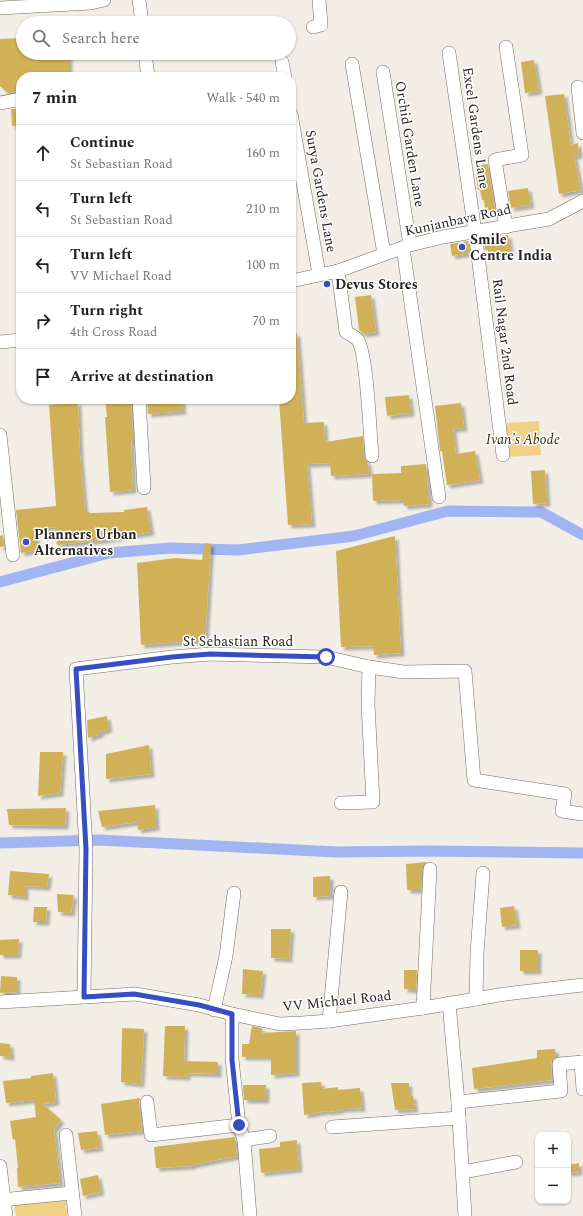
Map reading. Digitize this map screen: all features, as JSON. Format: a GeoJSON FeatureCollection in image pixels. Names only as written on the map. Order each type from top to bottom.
{"type":"FeatureCollection","features":[{"type":"Feature","properties":{"kind":"street"},"geometry":{"type":"LineString","coordinates":[[0,8],[91,3],[104,0]]}},
{"type":"Feature","properties":{"kind":"street"},"geometry":{"type":"LineString","coordinates":[[140,0],[141,16]]}},
{"type":"Feature","properties":{"kind":"street"},"geometry":{"type":"LineString","coordinates":[[313,27],[321,25],[319,0]]}},
{"type":"Feature","properties":{"kind":"street"},"geometry":{"type":"LineString","coordinates":[[506,47],[522,155],[495,160],[506,227]]}},
{"type":"Feature","properties":{"kind":"street","name":"Excel Gardens Lane"},"geometry":{"type":"LineString","coordinates":[[449,53],[475,232]]}},
{"type":"Feature","properties":{"kind":"street"},"geometry":{"type":"LineString","coordinates":[[147,60],[148,72]]}},
{"type":"Feature","properties":{"kind":"street"},"geometry":{"type":"LineString","coordinates":[[282,62],[284,72]]}},
{"type":"Feature","properties":{"kind":"street"},"geometry":{"type":"LineString","coordinates":[[352,64],[384,254]]}},
{"type":"Feature","properties":{"kind":"street","name":"Orchid Garden Lane"},"geometry":{"type":"LineString","coordinates":[[383,72],[439,497]]}},
{"type":"Feature","properties":{"kind":"street"},"geometry":{"type":"LineString","coordinates":[[578,87],[583,134]]}},
{"type":"Feature","properties":{"kind":"street"},"geometry":{"type":"LineString","coordinates":[[0,102],[16,100]]}},
{"type":"Feature","properties":{"kind":"street","name":"Surya Gardens Lane"},"geometry":{"type":"LineString","coordinates":[[296,143],[319,274]]}},
{"type":"Feature","properties":{"kind":"street","name":"Kunjanbava Road"},"geometry":{"type":"LineString","coordinates":[[296,280],[338,271],[406,246],[443,237],[549,219],[583,200]]}},
{"type":"Feature","properties":{"kind":"street","name":"Rail Nagar 2nd Road"},"geometry":{"type":"LineString","coordinates":[[475,232],[503,455]]}},
{"type":"Feature","properties":{"kind":"street"},"geometry":{"type":"LineString","coordinates":[[338,271],[346,332],[358,339],[363,351],[372,456]]}},
{"type":"Feature","properties":{"kind":"street"},"geometry":{"type":"LineString","coordinates":[[0,342],[16,340]]}},
{"type":"Feature","properties":{"kind":"street"},"geometry":{"type":"LineString","coordinates":[[139,404],[144,488]]}},
{"type":"Feature","properties":{"kind":"street"},"geometry":{"type":"LineString","coordinates":[[0,436],[13,555]]}},
{"type":"Feature","properties":{"kind":"street","name":"St Sebastian Road"},"geometry":{"type":"LineString","coordinates":[[84,997],[86,842],[76,669],[172,657],[210,654],[326,657],[369,667],[404,672],[465,671],[474,780],[565,794],[562,811],[582,814]]}},
{"type":"Feature","properties":{"kind":"street"},"geometry":{"type":"LineString","coordinates":[[341,803],[373,802],[368,704],[369,667]]}},
{"type":"Feature","properties":{"kind":"street"},"geometry":{"type":"LineString","coordinates":[[423,1008],[430,869]]}},
{"type":"Feature","properties":{"kind":"street"},"geometry":{"type":"LineString","coordinates":[[476,999],[482,873]]}},
{"type":"Feature","properties":{"kind":"street"},"geometry":{"type":"LineString","coordinates":[[329,1021],[341,892]]}},
{"type":"Feature","properties":{"kind":"street"},"geometry":{"type":"LineString","coordinates":[[214,1010],[226,956],[234,893]]}},
{"type":"Feature","properties":{"kind":"street","name":"VV Michael Road"},"geometry":{"type":"LineString","coordinates":[[0,1002],[134,994],[199,1005],[214,1010],[280,1024],[329,1021],[423,1008],[504,994],[583,985]]}},
{"type":"Feature","properties":{"kind":"street"},"geometry":{"type":"LineString","coordinates":[[449,1003],[458,1102],[465,1216]]}},
{"type":"Feature","properties":{"kind":"street"},"geometry":{"type":"LineString","coordinates":[[232,1014],[232,1060],[239,1125],[244,1140],[250,1216]]}},
{"type":"Feature","properties":{"kind":"street"},"geometry":{"type":"LineString","coordinates":[[458,1102],[561,1091],[559,1064],[582,1062],[583,1089]]}},
{"type":"Feature","properties":{"kind":"street"},"geometry":{"type":"LineString","coordinates":[[147,1102],[152,1135],[239,1125]]}},
{"type":"Feature","properties":{"kind":"street"},"geometry":{"type":"LineString","coordinates":[[332,1127],[458,1118]]}},
{"type":"Feature","properties":{"kind":"street"},"geometry":{"type":"LineString","coordinates":[[66,1135],[75,1216]]}},
{"type":"Feature","properties":{"kind":"street"},"geometry":{"type":"LineString","coordinates":[[244,1140],[270,1136]]}},
{"type":"Feature","properties":{"kind":"street"},"geometry":{"type":"LineString","coordinates":[[463,1172],[516,1162]]}},
{"type":"Feature","properties":{"kind":"street"},"geometry":{"type":"LineString","coordinates":[[0,1166],[2,1200],[6,1216]]}},
{"type":"Feature","properties":{"kind":"street"},"geometry":{"type":"LineString","coordinates":[[2,1200],[72,1193]]}},
{"type":"Feature","properties":{"kind":"green space","name":"Ivan's Abode"},"geometry":{"type":"Polygon","coordinates":[[[539,421],[541,455],[507,457],[504,423],[539,421]]]}},
{"type":"Feature","properties":{"kind":"green space"},"geometry":{"type":"Polygon","coordinates":[[[63,1199],[66,1202],[67,1216],[16,1216],[14,1203],[63,1199]]]}},
{"type":"Feature","properties":{"kind":"building"},"geometry":{"type":"Polygon","coordinates":[[[16,38],[16,60],[69,60],[69,72],[16,72],[16,92],[8,93],[0,86],[0,39],[16,38]]]}},
{"type":"Feature","properties":{"kind":"building"},"geometry":{"type":"Polygon","coordinates":[[[534,60],[539,91],[525,93],[521,62],[534,60]]]}},
{"type":"Feature","properties":{"kind":"building"},"geometry":{"type":"Polygon","coordinates":[[[564,94],[571,145],[578,143],[579,155],[574,156],[581,190],[559,194],[545,96],[564,94]]]}},
{"type":"Feature","properties":{"kind":"building"},"geometry":{"type":"Polygon","coordinates":[[[11,109],[16,109],[16,126],[12,126],[11,109]]]}},
{"type":"Feature","properties":{"kind":"building"},"geometry":{"type":"Polygon","coordinates":[[[488,164],[495,209],[488,210],[488,207],[485,208],[480,190],[478,190],[476,177],[479,177],[478,168],[480,168],[480,165],[488,164]]]}},
{"type":"Feature","properties":{"kind":"building"},"geometry":{"type":"Polygon","coordinates":[[[528,188],[531,205],[511,208],[508,191],[528,188]]]}},
{"type":"Feature","properties":{"kind":"building"},"geometry":{"type":"Polygon","coordinates":[[[508,235],[511,253],[489,257],[488,250],[485,250],[484,238],[508,235]]]}},
{"type":"Feature","properties":{"kind":"building","name":"Smile Centre India"},"geometry":{"type":"Polygon","coordinates":[[[468,241],[470,253],[452,256],[450,244],[468,241]]]}},
{"type":"Feature","properties":{"kind":"building"},"geometry":{"type":"Polygon","coordinates":[[[371,295],[376,332],[363,334],[359,330],[355,297],[371,295]]]}},
{"type":"Feature","properties":{"kind":"building"},"geometry":{"type":"Polygon","coordinates":[[[297,333],[304,423],[324,422],[325,442],[363,436],[364,457],[368,463],[369,474],[331,476],[330,463],[307,464],[312,524],[288,525],[279,404],[296,404],[297,333]]]}},
{"type":"Feature","properties":{"kind":"building"},"geometry":{"type":"Polygon","coordinates":[[[409,395],[411,413],[387,416],[385,397],[409,395]]]}},
{"type":"Feature","properties":{"kind":"building"},"geometry":{"type":"Polygon","coordinates":[[[461,403],[464,428],[453,429],[456,454],[475,451],[480,480],[447,485],[442,451],[440,451],[435,406],[461,403]]]}},
{"type":"Feature","properties":{"kind":"building"},"geometry":{"type":"Polygon","coordinates":[[[78,404],[80,455],[85,512],[124,512],[124,510],[147,507],[151,532],[102,540],[57,545],[55,527],[35,529],[38,550],[21,553],[16,510],[56,506],[49,405],[78,404]]]}},
{"type":"Feature","properties":{"kind":"building"},"geometry":{"type":"Polygon","coordinates":[[[106,404],[131,404],[133,490],[110,492],[105,417],[107,417],[106,404]]]}},
{"type":"Feature","properties":{"kind":"building"},"geometry":{"type":"Polygon","coordinates":[[[147,404],[182,404],[183,411],[148,414],[147,404]]]}},
{"type":"Feature","properties":{"kind":"building"},"geometry":{"type":"Polygon","coordinates":[[[426,464],[429,504],[404,506],[403,500],[373,501],[372,474],[401,473],[401,466],[426,464]]]}},
{"type":"Feature","properties":{"kind":"building"},"geometry":{"type":"Polygon","coordinates":[[[545,470],[547,503],[533,504],[531,471],[545,470]]]}},
{"type":"Feature","properties":{"kind":"building"},"geometry":{"type":"Polygon","coordinates":[[[3,535],[4,546],[0,547],[0,536],[3,535]]]}},
{"type":"Feature","properties":{"kind":"building"},"geometry":{"type":"Polygon","coordinates":[[[395,536],[401,653],[374,655],[373,646],[341,647],[336,551],[395,536]]]}},
{"type":"Feature","properties":{"kind":"building"},"geometry":{"type":"Polygon","coordinates":[[[205,543],[211,544],[205,640],[141,645],[137,563],[175,558],[202,560],[205,543]]]}},
{"type":"Feature","properties":{"kind":"building"},"geometry":{"type":"Polygon","coordinates":[[[107,716],[109,729],[88,738],[87,720],[107,716]]]}},
{"type":"Feature","properties":{"kind":"building"},"geometry":{"type":"Polygon","coordinates":[[[149,745],[151,774],[106,779],[106,754],[149,745]]]}},
{"type":"Feature","properties":{"kind":"building"},"geometry":{"type":"Polygon","coordinates":[[[40,752],[63,752],[60,793],[38,796],[40,752]]]}},
{"type":"Feature","properties":{"kind":"building"},"geometry":{"type":"Polygon","coordinates":[[[155,805],[156,827],[138,830],[137,822],[102,827],[98,811],[155,805]]]}},
{"type":"Feature","properties":{"kind":"building"},"geometry":{"type":"Polygon","coordinates":[[[66,808],[65,826],[9,825],[7,809],[66,808]]]}},
{"type":"Feature","properties":{"kind":"building"},"geometry":{"type":"Polygon","coordinates":[[[426,862],[422,869],[421,890],[407,890],[406,864],[426,862]]]}},
{"type":"Feature","properties":{"kind":"building"},"geometry":{"type":"Polygon","coordinates":[[[10,871],[49,874],[47,887],[25,886],[25,897],[8,895],[10,871]]]}},
{"type":"Feature","properties":{"kind":"building"},"geometry":{"type":"Polygon","coordinates":[[[330,876],[330,896],[313,897],[313,877],[330,876]]]}},
{"type":"Feature","properties":{"kind":"building"},"geometry":{"type":"Polygon","coordinates":[[[57,894],[74,895],[71,913],[58,912],[57,894]]]}},
{"type":"Feature","properties":{"kind":"building"},"geometry":{"type":"Polygon","coordinates":[[[514,906],[517,925],[502,927],[500,908],[514,906]]]}},
{"type":"Feature","properties":{"kind":"building"},"geometry":{"type":"Polygon","coordinates":[[[34,907],[47,907],[46,922],[33,922],[34,907]]]}},
{"type":"Feature","properties":{"kind":"building"},"geometry":{"type":"Polygon","coordinates":[[[271,929],[291,929],[289,959],[271,958],[271,929]]]}},
{"type":"Feature","properties":{"kind":"building"},"geometry":{"type":"Polygon","coordinates":[[[19,939],[18,955],[0,955],[0,940],[19,939]]]}},
{"type":"Feature","properties":{"kind":"building"},"geometry":{"type":"Polygon","coordinates":[[[520,950],[538,950],[538,971],[520,971],[520,950]]]}},
{"type":"Feature","properties":{"kind":"building"},"geometry":{"type":"Polygon","coordinates":[[[243,969],[263,971],[260,995],[242,994],[243,969]]]}},
{"type":"Feature","properties":{"kind":"building"},"geometry":{"type":"Polygon","coordinates":[[[404,970],[417,970],[416,990],[404,989],[404,970]]]}},
{"type":"Feature","properties":{"kind":"building"},"geometry":{"type":"Polygon","coordinates":[[[1,976],[17,977],[17,992],[0,993],[1,976]]]}},
{"type":"Feature","properties":{"kind":"building"},"geometry":{"type":"Polygon","coordinates":[[[165,1026],[185,1026],[184,1061],[218,1062],[218,1074],[187,1073],[187,1077],[163,1076],[165,1026]]]}},
{"type":"Feature","properties":{"kind":"building"},"geometry":{"type":"Polygon","coordinates":[[[252,1026],[262,1028],[262,1033],[296,1031],[296,1073],[271,1075],[271,1057],[242,1057],[242,1044],[249,1044],[252,1026]]]}},
{"type":"Feature","properties":{"kind":"building"},"geometry":{"type":"Polygon","coordinates":[[[122,1028],[144,1029],[141,1084],[121,1082],[122,1028]]]}},
{"type":"Feature","properties":{"kind":"building"},"geometry":{"type":"Polygon","coordinates":[[[0,1043],[10,1044],[11,1057],[0,1056],[0,1043]]]}},
{"type":"Feature","properties":{"kind":"building"},"geometry":{"type":"Polygon","coordinates":[[[555,1049],[556,1057],[552,1060],[551,1064],[552,1080],[474,1089],[472,1068],[537,1058],[537,1050],[555,1049]]]}},
{"type":"Feature","properties":{"kind":"building"},"geometry":{"type":"Polygon","coordinates":[[[53,1073],[56,1102],[43,1104],[61,1120],[54,1129],[60,1183],[18,1187],[15,1139],[13,1140],[10,1121],[36,1117],[34,1100],[6,1103],[3,1081],[31,1078],[31,1076],[53,1073]]]}},
{"type":"Feature","properties":{"kind":"building"},"geometry":{"type":"Polygon","coordinates":[[[321,1082],[322,1089],[338,1087],[338,1090],[360,1088],[362,1108],[340,1109],[341,1110],[304,1115],[302,1083],[321,1082]]]}},
{"type":"Feature","properties":{"kind":"building"},"geometry":{"type":"Polygon","coordinates":[[[391,1083],[409,1083],[409,1097],[413,1095],[415,1109],[395,1110],[391,1083]]]}},
{"type":"Feature","properties":{"kind":"building"},"geometry":{"type":"Polygon","coordinates":[[[243,1085],[266,1085],[266,1100],[244,1100],[243,1085]]]}},
{"type":"Feature","properties":{"kind":"building"},"geometry":{"type":"Polygon","coordinates":[[[140,1098],[139,1103],[142,1131],[105,1135],[101,1104],[140,1098]]]}},
{"type":"Feature","properties":{"kind":"building"},"geometry":{"type":"Polygon","coordinates":[[[97,1131],[100,1148],[81,1150],[78,1133],[97,1131]]]}},
{"type":"Feature","properties":{"kind":"building"},"geometry":{"type":"Polygon","coordinates":[[[235,1137],[237,1156],[192,1165],[193,1166],[156,1168],[154,1147],[235,1137]]]}},
{"type":"Feature","properties":{"kind":"building"},"geometry":{"type":"Polygon","coordinates":[[[297,1140],[299,1169],[261,1173],[259,1149],[280,1147],[280,1142],[297,1140]]]}},
{"type":"Feature","properties":{"kind":"building"},"geometry":{"type":"Polygon","coordinates":[[[579,1163],[579,1172],[571,1173],[571,1164],[579,1163]]]}},
{"type":"Feature","properties":{"kind":"building"},"geometry":{"type":"Polygon","coordinates":[[[98,1175],[101,1192],[83,1196],[80,1179],[98,1175]]]}},
{"type":"Feature","properties":{"kind":"waterway"},"geometry":{"type":"LineString","coordinates":[[0,582],[109,553],[170,548],[238,550],[354,536],[448,511],[541,512],[583,535]]}},
{"type":"Feature","properties":{"kind":"waterway"},"geometry":{"type":"LineString","coordinates":[[0,843],[99,840],[336,852],[431,851],[583,853]]}},
{"type":"Feature","properties":{"kind":"place","name":"Smile Centre India"},"geometry":{"type":"Point","coordinates":[462,247]}},
{"type":"Feature","properties":{"kind":"place","name":"Devus Stores"},"geometry":{"type":"Point","coordinates":[327,284]}},
{"type":"Feature","properties":{"kind":"place","name":"Planners Urban Alternatives"},"geometry":{"type":"Point","coordinates":[26,542]}},
{"type":"Feature","properties":{"kind":"route"},"geometry":{"type":"LineString","coordinates":[[239,1125],[232,1060],[232,1014],[199,1005],[134,994],[84,997],[86,849],[76,669],[172,657],[210,654],[326,657]]}}]}
